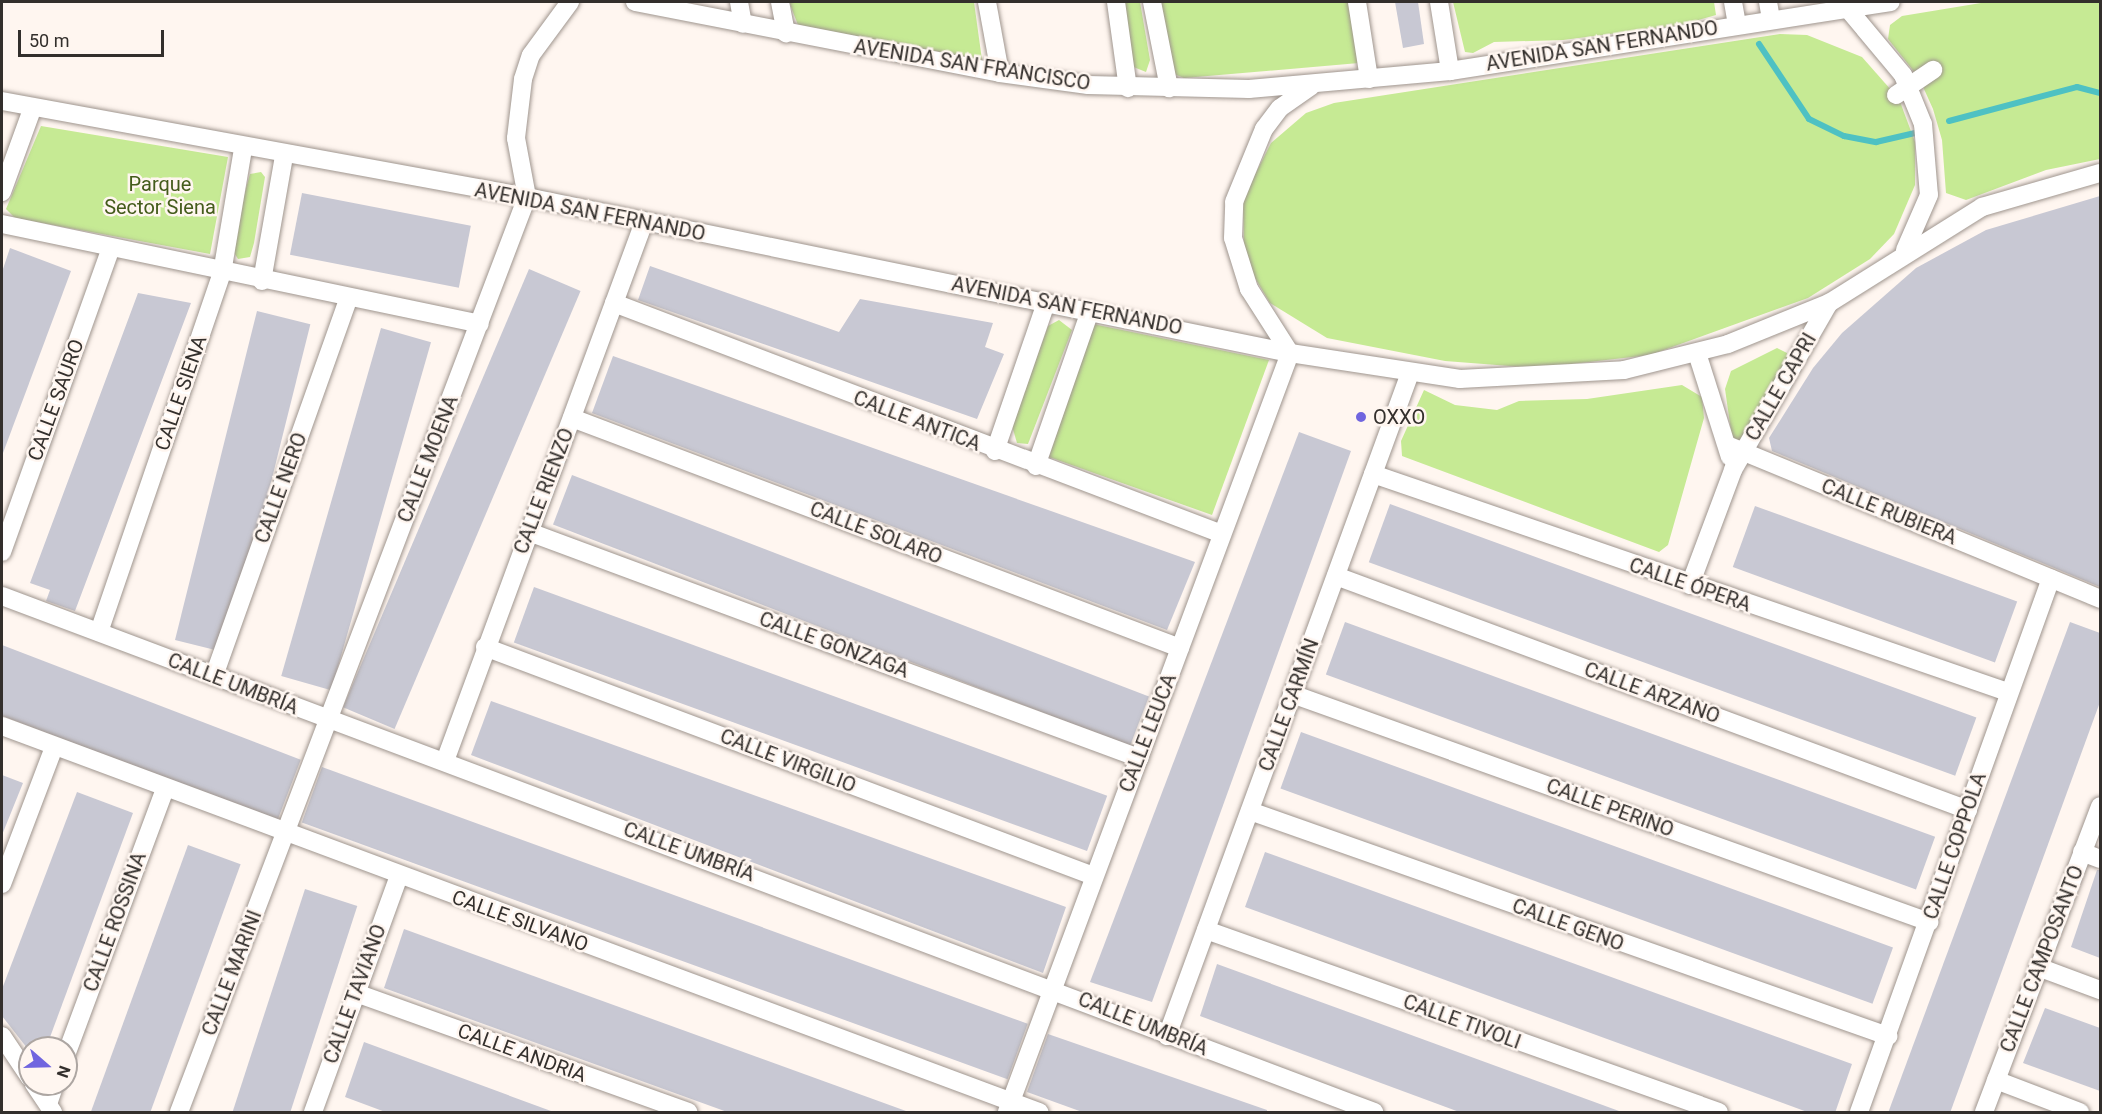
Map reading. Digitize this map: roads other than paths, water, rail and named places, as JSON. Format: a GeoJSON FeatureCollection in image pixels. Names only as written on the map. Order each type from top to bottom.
{"type":"FeatureCollection","features":[{"type":"Feature","properties":{"kind":"street"},"geometry":{"type":"LineString","coordinates":[[527,197],[516,138],[523,79],[531,55],[570,2]]}},
{"type":"Feature","properties":{"kind":"street","name":"AVENIDA SAN FRANCISCO"},"geometry":{"type":"LineString","coordinates":[[635,2],[1000,73],[1128,88],[1312,85]]}},
{"type":"Feature","properties":{"kind":"street"},"geometry":{"type":"LineString","coordinates":[[739,2],[743,24]]}},
{"type":"Feature","properties":{"kind":"street"},"geometry":{"type":"LineString","coordinates":[[780,2],[786,33]]}},
{"type":"Feature","properties":{"kind":"street"},"geometry":{"type":"LineString","coordinates":[[987,2],[1000,73]]}},
{"type":"Feature","properties":{"kind":"street"},"geometry":{"type":"LineString","coordinates":[[1116,2],[1128,88]]}},
{"type":"Feature","properties":{"kind":"street"},"geometry":{"type":"LineString","coordinates":[[1152,2],[1169,88]]}},
{"type":"Feature","properties":{"kind":"street"},"geometry":{"type":"LineString","coordinates":[[1357,2],[1369,79]]}},
{"type":"Feature","properties":{"kind":"street"},"geometry":{"type":"LineString","coordinates":[[1439,2],[1450,71]]}},
{"type":"Feature","properties":{"kind":"street"},"geometry":{"type":"LineString","coordinates":[[1733,2],[1737,24]]}},
{"type":"Feature","properties":{"kind":"street","name":"AVENIDA SAN FERNANDO"},"geometry":{"type":"LineString","coordinates":[[1312,85],[1450,71],[1737,24],[1769,10],[1848,9],[1891,2]]}},
{"type":"Feature","properties":{"kind":"street"},"geometry":{"type":"LineString","coordinates":[[1848,9],[1883,46],[1930,167],[1922,218],[1904,252]]}},
{"type":"Feature","properties":{"kind":"street"},"geometry":{"type":"LineString","coordinates":[[1902,91],[1933,70]]}},
{"type":"Feature","properties":{"kind":"street"},"geometry":{"type":"LineString","coordinates":[[1290,353],[1249,289],[1233,238],[1234,202],[1264,129],[1280,108],[1312,85]]}},
{"type":"Feature","properties":{"kind":"street","name":"AVENIDA SAN FERNANDO"},"geometry":{"type":"LineString","coordinates":[[2,101],[243,149],[527,197],[1290,353],[1410,373],[1542,378],[1624,370],[1697,353],[1829,303],[1904,252],[1982,207],[2100,173]]}},
{"type":"Feature","properties":{"kind":"street"},"geometry":{"type":"LineString","coordinates":[[2,192],[33,107]]}},
{"type":"Feature","properties":{"kind":"street","name":"CALLE SIENA"},"geometry":{"type":"LineString","coordinates":[[99,632],[222,273],[243,149]]}},
{"type":"Feature","properties":{"kind":"street"},"geometry":{"type":"LineString","coordinates":[[262,281],[284,156]]}},
{"type":"Feature","properties":{"kind":"street","name":"CALLE MOENA"},"geometry":{"type":"LineString","coordinates":[[284,833],[527,197]]}},
{"type":"Feature","properties":{"kind":"street","name":"CALLE RIENZO"},"geometry":{"type":"LineString","coordinates":[[445,761],[485,647],[644,222]]}},
{"type":"Feature","properties":{"kind":"street"},"geometry":{"type":"LineString","coordinates":[[2,224],[222,273],[480,324]]}},
{"type":"Feature","properties":{"kind":"street","name":"CALLE SAURO"},"geometry":{"type":"LineString","coordinates":[[2,552],[111,248]]}},
{"type":"Feature","properties":{"kind":"street","name":"CALLE NERO"},"geometry":{"type":"LineString","coordinates":[[214,676],[348,299]]}},
{"type":"Feature","properties":{"kind":"street","name":"CALLE ANTICA"},"geometry":{"type":"LineString","coordinates":[[614,303],[994,451],[1222,534]]}},
{"type":"Feature","properties":{"kind":"street"},"geometry":{"type":"LineString","coordinates":[[994,451],[1046,303]]}},
{"type":"Feature","properties":{"kind":"street","name":"CALLE CAPRI"},"geometry":{"type":"LineString","coordinates":[[1690,585],[1733,470],[1736,449],[1829,303]]}},
{"type":"Feature","properties":{"kind":"street"},"geometry":{"type":"LineString","coordinates":[[1036,466],[1090,311]]}},
{"type":"Feature","properties":{"kind":"street","name":"CALLE LEUCA"},"geometry":{"type":"LineString","coordinates":[[1009,1108],[1054,988],[1091,875],[1139,758],[1290,353]]}},
{"type":"Feature","properties":{"kind":"street","name":"CALLE CAPRI"},"geometry":{"type":"LineString","coordinates":[[1697,353],[1736,449]]}},
{"type":"Feature","properties":{"kind":"street","name":"CALLE CARMÍN"},"geometry":{"type":"LineString","coordinates":[[1167,1036],[1410,373]]}},
{"type":"Feature","properties":{"kind":"street","name":"CALLE SOLARO"},"geometry":{"type":"LineString","coordinates":[[572,418],[1180,648]]}},
{"type":"Feature","properties":{"kind":"street","name":"CALLE RUBIERA"},"geometry":{"type":"LineString","coordinates":[[1736,449],[2100,599]]}},
{"type":"Feature","properties":{"kind":"street","name":"CALLE ÓPERA"},"geometry":{"type":"LineString","coordinates":[[1373,474],[1690,585],[2008,692]]}},
{"type":"Feature","properties":{"kind":"street","name":"CALLE GONZAGA"},"geometry":{"type":"LineString","coordinates":[[529,532],[1139,758]]}},
{"type":"Feature","properties":{"kind":"street","name":"CALLE ARZANO"},"geometry":{"type":"LineString","coordinates":[[1336,576],[1968,810]]}},
{"type":"Feature","properties":{"kind":"street","name":"CALLE COPPOLA"},"geometry":{"type":"LineString","coordinates":[[1859,1113],[1929,922],[2008,692],[2051,578]]}},
{"type":"Feature","properties":{"kind":"street","name":"CALLE UMBRÍA"},"geometry":{"type":"LineString","coordinates":[[2,596],[328,721],[445,761],[1054,988],[1167,1036],[1374,1113]]}},
{"type":"Feature","properties":{"kind":"street","name":"CALLE VIRGILIO"},"geometry":{"type":"LineString","coordinates":[[485,647],[1091,875]]}},
{"type":"Feature","properties":{"kind":"street","name":"CALLE PERINO"},"geometry":{"type":"LineString","coordinates":[[1292,694],[1929,922]]}},
{"type":"Feature","properties":{"kind":"street","name":"CALLE SILVANO"},"geometry":{"type":"LineString","coordinates":[[2,726],[1009,1108],[1039,1113]]}},
{"type":"Feature","properties":{"kind":"street"},"geometry":{"type":"LineString","coordinates":[[2,884],[6,860],[54,747]]}},
{"type":"Feature","properties":{"kind":"street","name":"CALLE ROSSINA"},"geometry":{"type":"LineString","coordinates":[[73,1036],[165,789]]}},
{"type":"Feature","properties":{"kind":"street","name":"CALLE CAMPOSANTO"},"geometry":{"type":"LineString","coordinates":[[1984,1113],[2100,806]]}},
{"type":"Feature","properties":{"kind":"street","name":"CALLE GENO"},"geometry":{"type":"LineString","coordinates":[[1250,811],[1887,1036]]}},
{"type":"Feature","properties":{"kind":"street","name":"CALLE MARINI"},"geometry":{"type":"LineString","coordinates":[[179,1113],[284,833]]}},
{"type":"Feature","properties":{"kind":"street"},"geometry":{"type":"LineString","coordinates":[[2082,852],[2100,859]]}},
{"type":"Feature","properties":{"kind":"street","name":"CALLE TAVIANO"},"geometry":{"type":"LineString","coordinates":[[316,1111],[399,876]]}},
{"type":"Feature","properties":{"kind":"street","name":"CALLE TIVOLI"},"geometry":{"type":"LineString","coordinates":[[1206,930],[1719,1113]]}},
{"type":"Feature","properties":{"kind":"street"},"geometry":{"type":"LineString","coordinates":[[2038,967],[2100,990]]}},
{"type":"Feature","properties":{"kind":"street","name":"CALLE ANDRIA"},"geometry":{"type":"LineString","coordinates":[[356,993],[688,1113]]}},
{"type":"Feature","properties":{"kind":"street"},"geometry":{"type":"LineString","coordinates":[[2,1036],[18,1060]]}},
{"type":"Feature","properties":{"kind":"street"},"geometry":{"type":"LineString","coordinates":[[1995,1080],[2080,1113]]}},
{"type":"Feature","properties":{"kind":"waterway"},"geometry":{"type":"LineString","coordinates":[[1759,44],[1809,119],[1844,136],[1876,142],[1915,133]]}},
{"type":"Feature","properties":{"kind":"waterway"},"geometry":{"type":"LineString","coordinates":[[1949,121],[2077,87],[2100,93]]}},
{"type":"Feature","properties":{"kind":"place","name":"OXXO"},"geometry":{"type":"Point","coordinates":[1361,417]}},
{"type":"Feature","properties":{"kind":"park label","name":"Parque Sector Siena"},"geometry":{"type":"Point","coordinates":[160,196]}}]}
